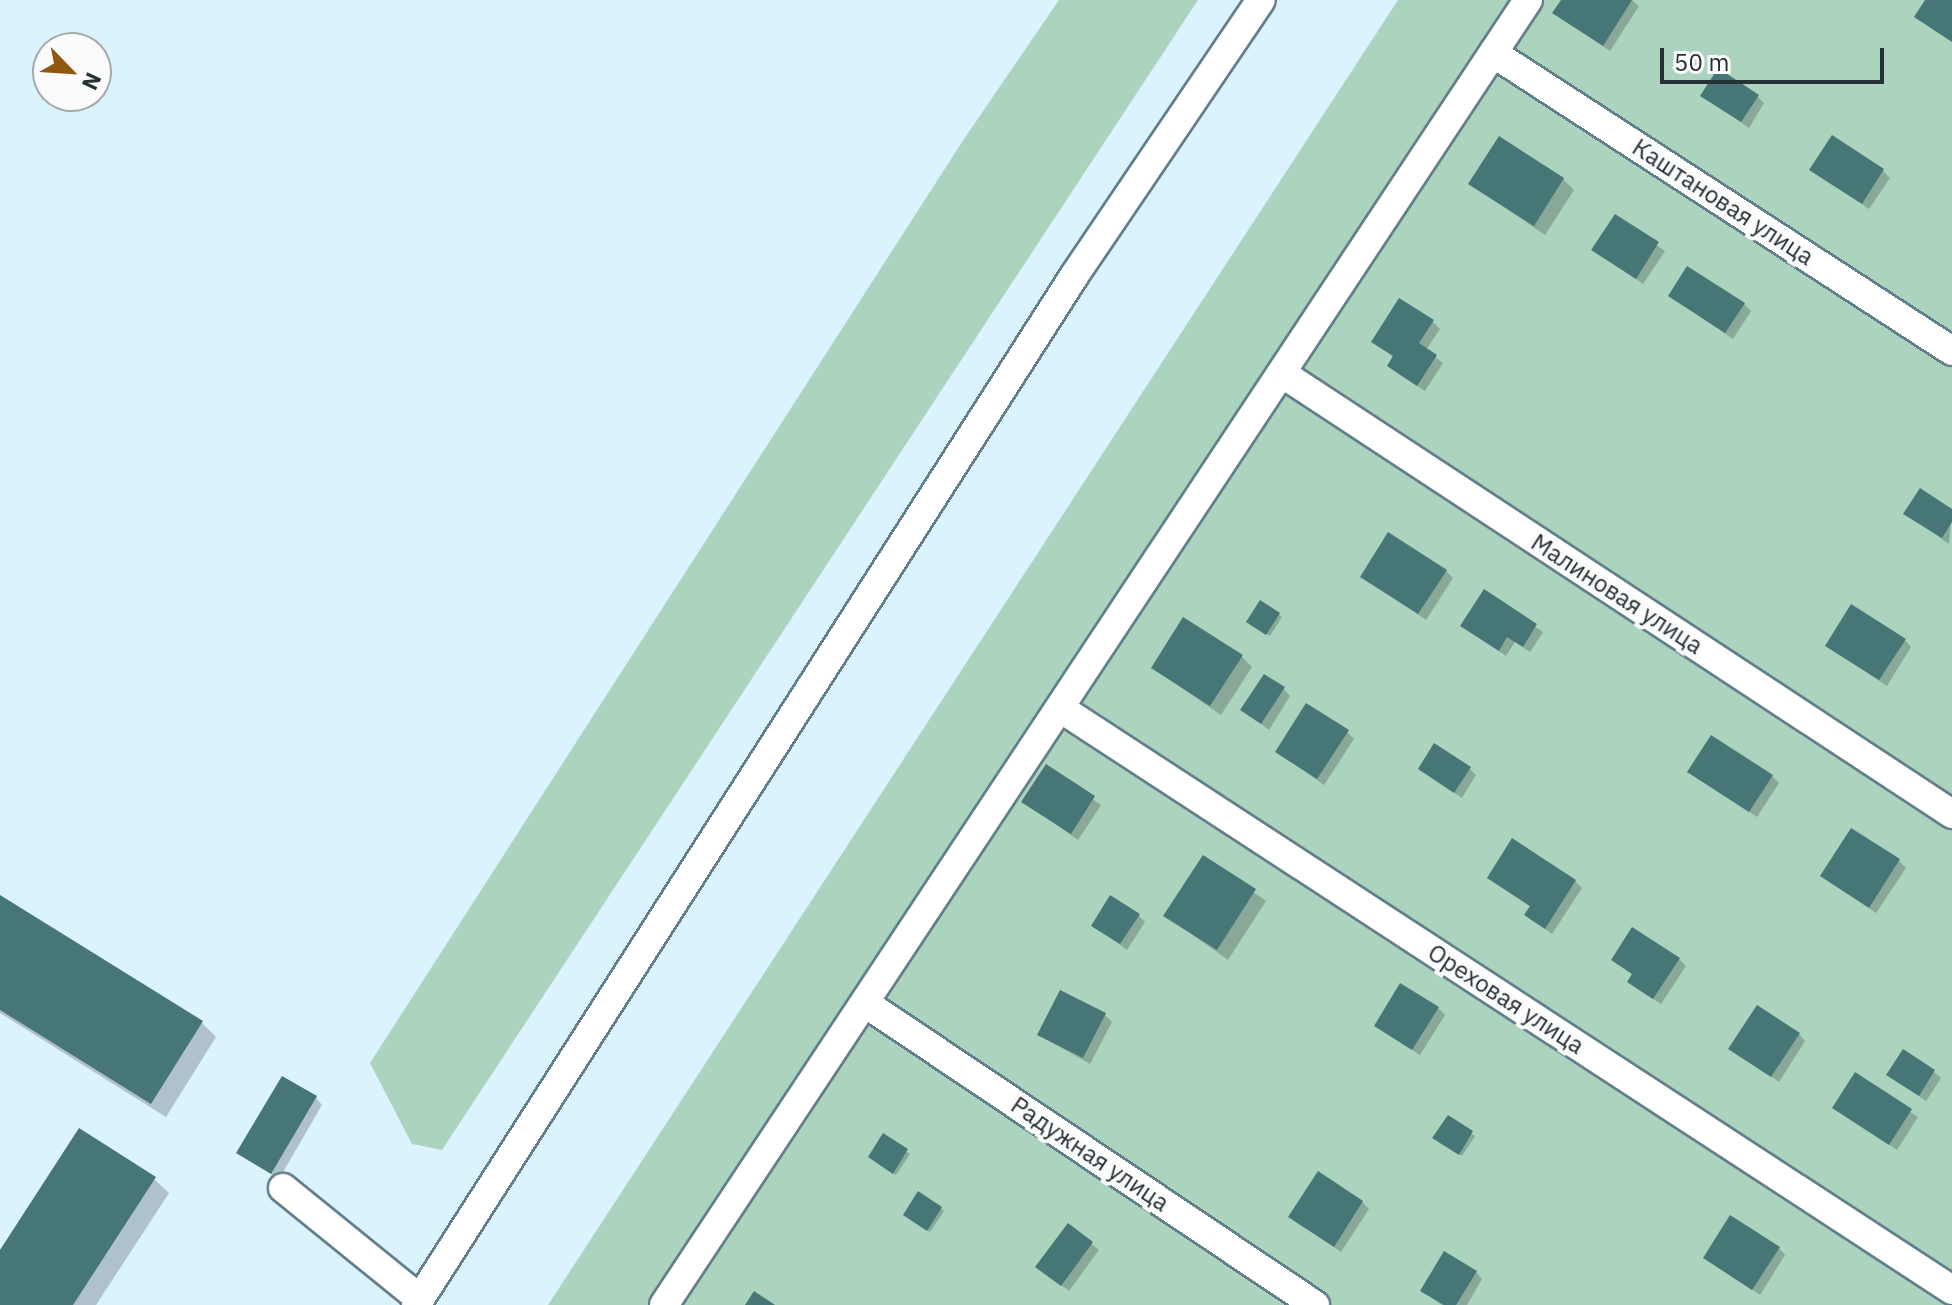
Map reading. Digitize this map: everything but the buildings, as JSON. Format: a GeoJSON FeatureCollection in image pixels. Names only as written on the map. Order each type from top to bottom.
{"type":"FeatureCollection","features":[{"type":"Feature","properties":{"kind":"street"},"geometry":{"type":"LineString","coordinates":[[283,1188],[418,1302],[1074,276],[1261,0]]}},
{"type":"Feature","properties":{"kind":"street"},"geometry":{"type":"LineString","coordinates":[[664,1305],[1528,0]]}},
{"type":"Feature","properties":{"kind":"street","name":"Каштановая улица"},"geometry":{"type":"LineString","coordinates":[[1493,53],[1952,351]]}},
{"type":"Feature","properties":{"kind":"street","name":"Малиновая улица"},"geometry":{"type":"LineString","coordinates":[[1283,374],[1952,814]]}},
{"type":"Feature","properties":{"kind":"street","name":"Ореховая улица"},"geometry":{"type":"LineString","coordinates":[[1060,708],[1952,1290]]}},
{"type":"Feature","properties":{"kind":"street","name":"Радужная улица"},"geometry":{"type":"LineString","coordinates":[[865,1003],[1315,1305]]}},
{"type":"Feature","properties":{"kind":"green space"},"geometry":{"type":"Polygon","coordinates":[[[1059,0],[1198,0],[442,1150],[412,1144],[370,1063],[962,142],[1059,0]]]}},
{"type":"Feature","properties":{"kind":"green space"},"geometry":{"type":"Polygon","coordinates":[[[1398,0],[1517,0],[662,1305],[548,1305],[1398,0]]]}},
{"type":"Feature","properties":{"kind":"green space"},"geometry":{"type":"Polygon","coordinates":[[[1536,0],[1952,0],[1952,1305],[681,1305],[1536,0]]]}}]}
